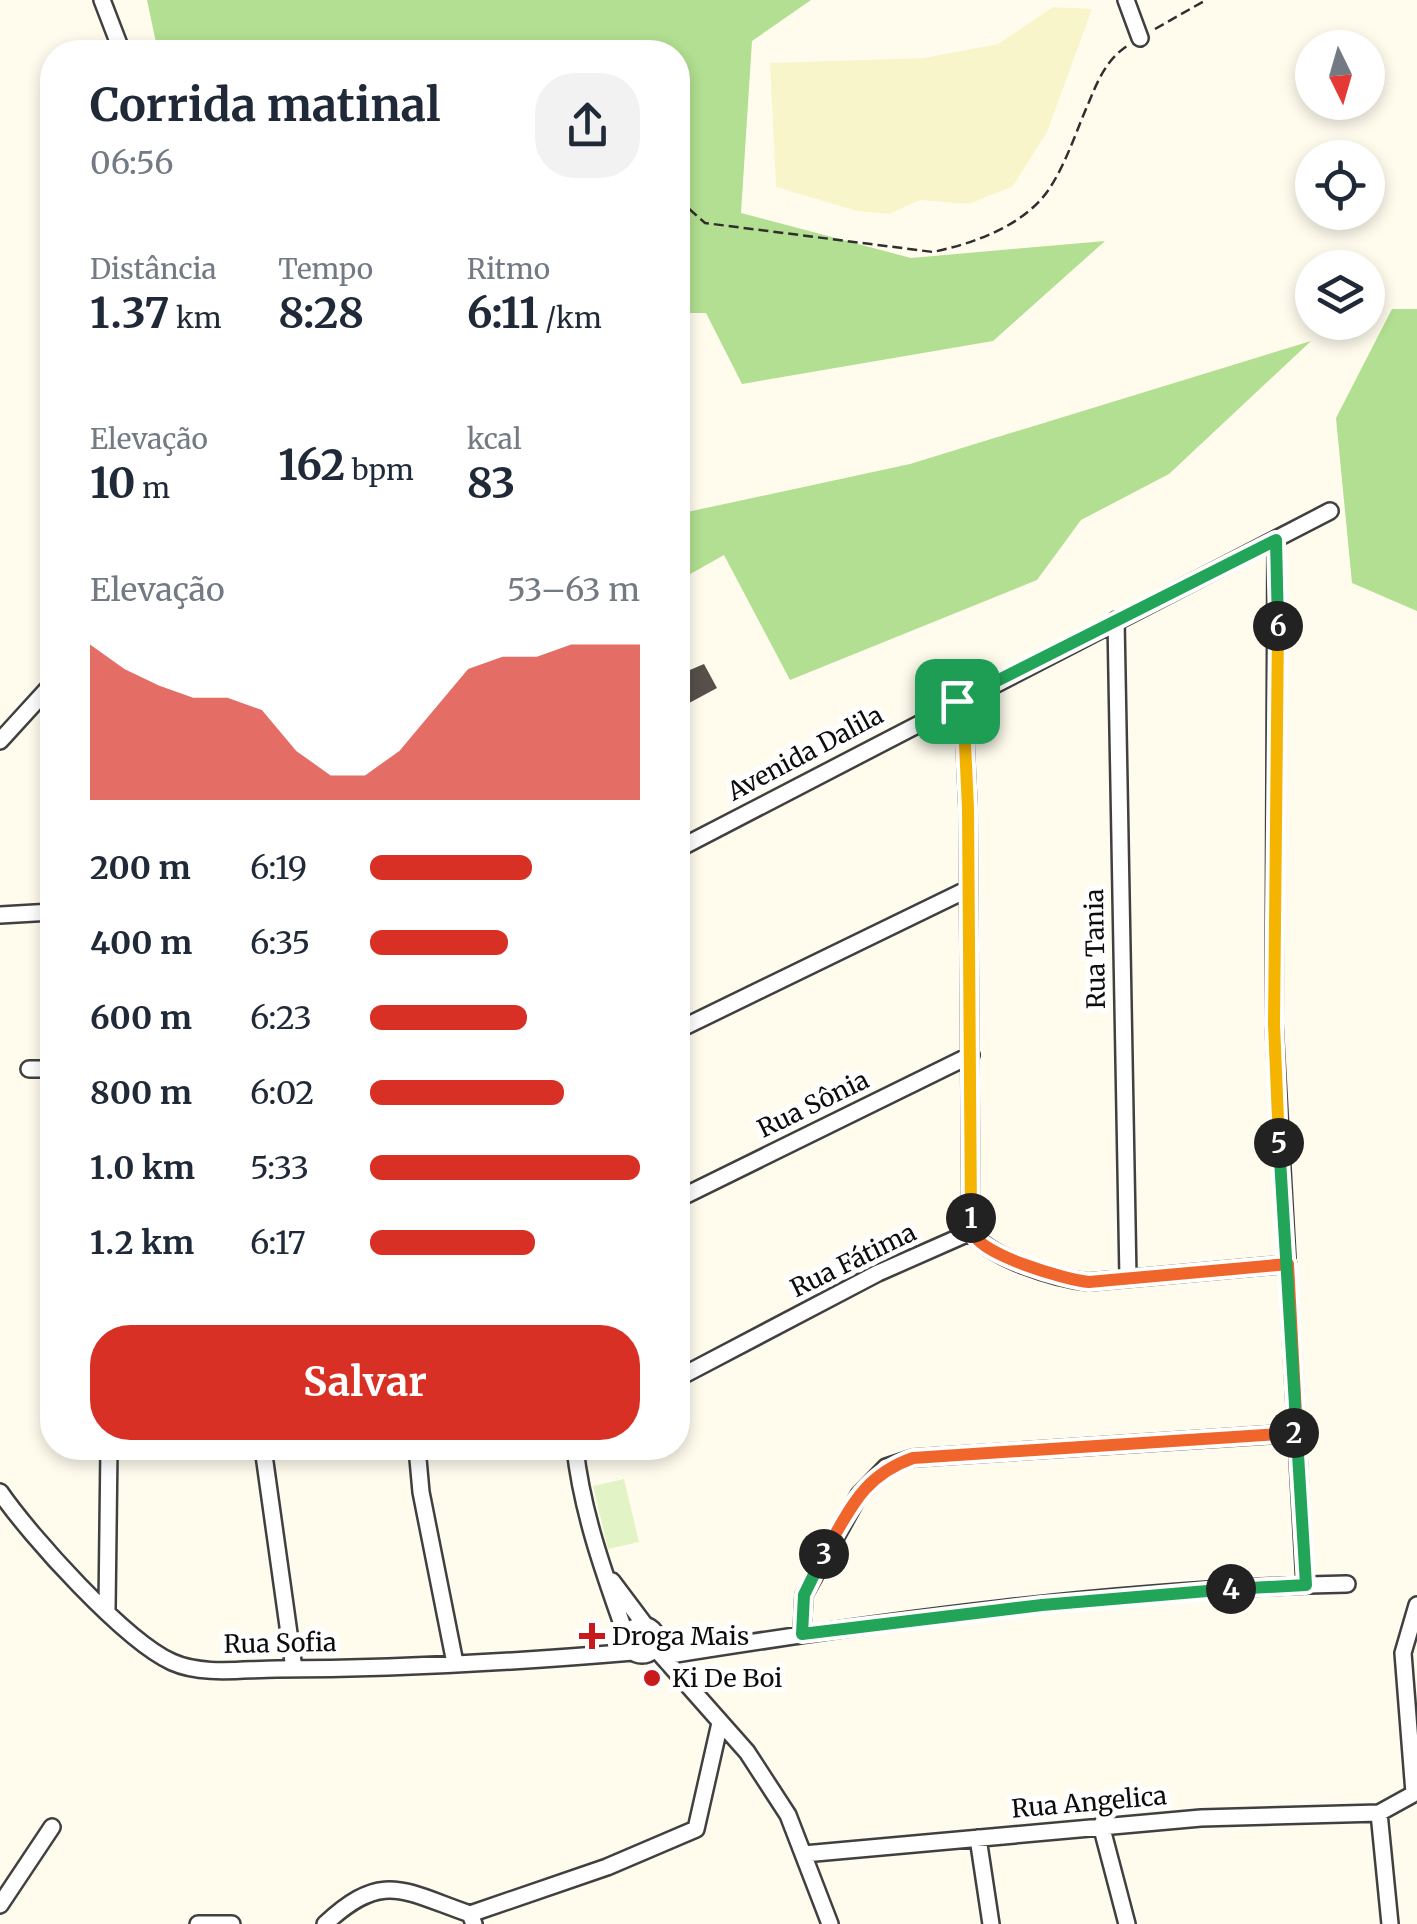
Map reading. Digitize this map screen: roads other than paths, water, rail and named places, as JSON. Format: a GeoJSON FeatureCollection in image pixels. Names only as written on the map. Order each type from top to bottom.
{"type":"FeatureCollection","features":[{"type":"Feature","properties":{"kind":"street"},"geometry":{"type":"LineString","coordinates":[[102,0],[117,40]]}},
{"type":"Feature","properties":{"kind":"street"},"geometry":{"type":"LineString","coordinates":[[1126,0],[1140,38]]}},
{"type":"Feature","properties":{"kind":"street","name":"Avenida Dalila"},"geometry":{"type":"LineString","coordinates":[[690,843],[1330,511]]}},
{"type":"Feature","properties":{"kind":"street"},"geometry":{"type":"LineString","coordinates":[[1276,540],[1274,1024],[1306,1585]]}},
{"type":"Feature","properties":{"kind":"street","name":"Rua Tania"},"geometry":{"type":"LineString","coordinates":[[1116,620],[1128,1278]]}},
{"type":"Feature","properties":{"kind":"street"},"geometry":{"type":"LineString","coordinates":[[0,741],[40,697]]}},
{"type":"Feature","properties":{"kind":"street"},"geometry":{"type":"LineString","coordinates":[[957,701],[966,768],[972,1232],[978,1241],[1026,1266],[1068,1280],[1288,1264]]}},
{"type":"Feature","properties":{"kind":"street"},"geometry":{"type":"LineString","coordinates":[[690,1024],[968,889]]}},
{"type":"Feature","properties":{"kind":"street"},"geometry":{"type":"LineString","coordinates":[[0,915],[40,913]]}},
{"type":"Feature","properties":{"kind":"street","name":"Rua Sônia"},"geometry":{"type":"LineString","coordinates":[[690,1193],[971,1055]]}},
{"type":"Feature","properties":{"kind":"street"},"geometry":{"type":"LineString","coordinates":[[29,1070],[40,1070]]}},
{"type":"Feature","properties":{"kind":"street","name":"Rua Fátima"},"geometry":{"type":"LineString","coordinates":[[690,1372],[878,1273],[972,1232]]}},
{"type":"Feature","properties":{"kind":"street"},"geometry":{"type":"LineString","coordinates":[[802,1634],[804,1595],[821,1560],[868,1483],[886,1467],[913,1458],[1297,1433]]}},
{"type":"Feature","properties":{"kind":"street"},"geometry":{"type":"LineString","coordinates":[[106,1609],[109,1460]]}},
{"type":"Feature","properties":{"kind":"street"},"geometry":{"type":"LineString","coordinates":[[265,1460],[294,1669]]}},
{"type":"Feature","properties":{"kind":"street"},"geometry":{"type":"LineString","coordinates":[[418,1460],[455,1663]]}},
{"type":"Feature","properties":{"kind":"street"},"geometry":{"type":"LineString","coordinates":[[576,1460],[601,1566],[630,1645],[643,1655],[1079,1602],[1347,1584]]}},
{"type":"Feature","properties":{"kind":"street","name":"Rua Sofia"},"geometry":{"type":"LineString","coordinates":[[0,1492],[50,1553],[106,1609],[149,1648],[182,1666],[294,1669],[455,1663],[630,1645]]}},
{"type":"Feature","properties":{"kind":"street"},"geometry":{"type":"LineString","coordinates":[[601,1566],[656,1634],[660,1652],[707,1702],[772,1789],[804,1854],[830,1924]]}},
{"type":"Feature","properties":{"kind":"street"},"geometry":{"type":"LineString","coordinates":[[1390,1924],[1380,1812],[1416,1793],[1403,1654],[1417,1605]]}},
{"type":"Feature","properties":{"kind":"street"},"geometry":{"type":"LineString","coordinates":[[630,1645],[632,1629],[645,1625]]}},
{"type":"Feature","properties":{"kind":"street"},"geometry":{"type":"LineString","coordinates":[[325,1924],[362,1894],[378,1888],[416,1894],[472,1919],[696,1829],[720,1723]]}},
{"type":"Feature","properties":{"kind":"street","name":"Rua Angelica"},"geometry":{"type":"LineString","coordinates":[[804,1854],[1101,1825],[1380,1812]]}},
{"type":"Feature","properties":{"kind":"street"},"geometry":{"type":"LineString","coordinates":[[1101,1825],[1127,1924]]}},
{"type":"Feature","properties":{"kind":"street"},"geometry":{"type":"LineString","coordinates":[[0,1906],[52,1827]]}},
{"type":"Feature","properties":{"kind":"street"},"geometry":{"type":"LineString","coordinates":[[978,1838],[991,1924]]}},
{"type":"Feature","properties":{"kind":"street"},"geometry":{"type":"LineString","coordinates":[[198,1924],[232,1924]]}},
{"type":"Feature","properties":{"kind":"place","name":"Droga Mais"},"geometry":{"type":"Point","coordinates":[592,1636]}},
{"type":"Feature","properties":{"kind":"place","name":"Ki De Boi"},"geometry":{"type":"Point","coordinates":[652,1678]}}]}
